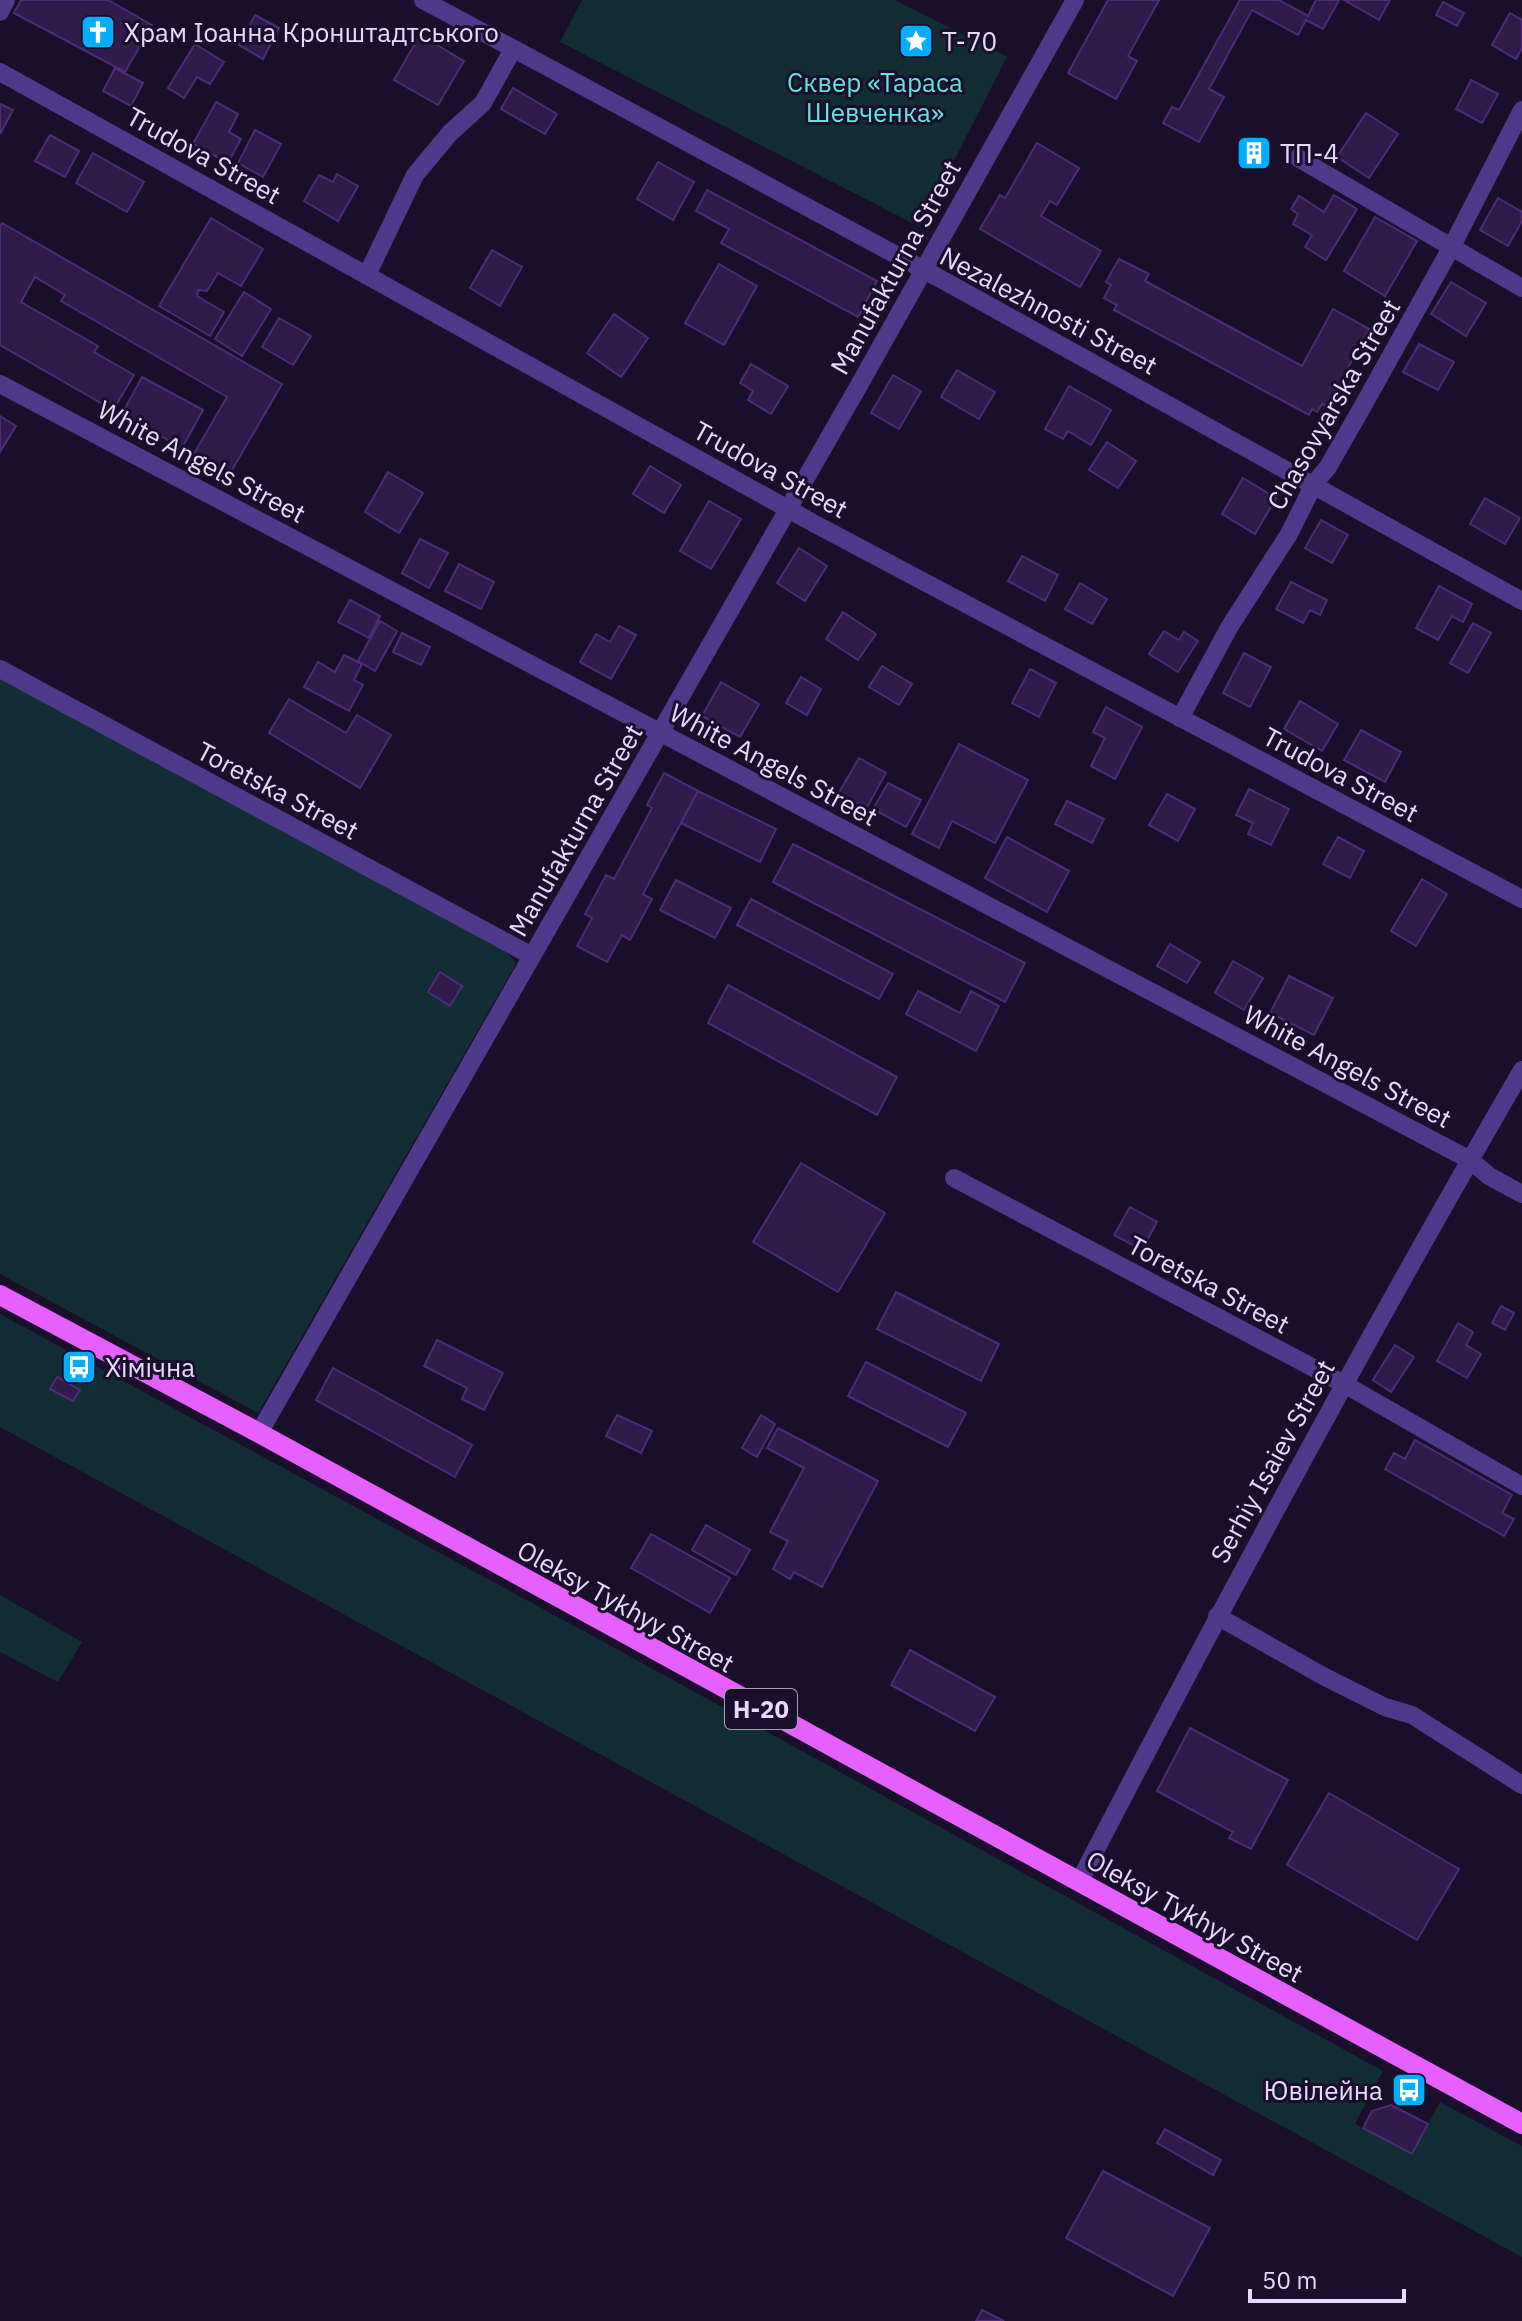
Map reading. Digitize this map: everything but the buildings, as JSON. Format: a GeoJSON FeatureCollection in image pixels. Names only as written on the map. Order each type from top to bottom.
{"type":"FeatureCollection","features":[{"type":"Feature","properties":{"kind":"main road","name":"Oleksy Tykhyy Street"},"geometry":{"type":"LineString","coordinates":[[0,1295],[259,1433],[1522,2124]]}},
{"type":"Feature","properties":{"kind":"street"},"geometry":{"type":"LineString","coordinates":[[0,12],[6,0]]}},
{"type":"Feature","properties":{"kind":"street","name":"Nezalezhnosti Street"},"geometry":{"type":"LineString","coordinates":[[423,0],[1314,484],[1522,601]]}},
{"type":"Feature","properties":{"kind":"street","name":"Manufakturna Street"},"geometry":{"type":"LineString","coordinates":[[259,1433],[789,508],[1075,0]]}},
{"type":"Feature","properties":{"kind":"street"},"geometry":{"type":"LineString","coordinates":[[367,275],[415,175],[450,133],[483,103],[513,49]]}},
{"type":"Feature","properties":{"kind":"street","name":"Trudova Street"},"geometry":{"type":"LineString","coordinates":[[0,72],[789,508],[1522,899]]}},
{"type":"Feature","properties":{"kind":"street","name":"Chasovyarska Street"},"geometry":{"type":"LineString","coordinates":[[1180,718],[1230,626],[1289,534],[1314,484],[1328,467],[1451,248],[1522,110]]}},
{"type":"Feature","properties":{"kind":"street"},"geometry":{"type":"LineString","coordinates":[[1298,158],[1522,288]]}},
{"type":"Feature","properties":{"kind":"street","name":"White Angels Street"},"geometry":{"type":"LineString","coordinates":[[0,384],[1470,1160],[1489,1176],[1522,1194]]}},
{"type":"Feature","properties":{"kind":"street","name":"Toretska Street"},"geometry":{"type":"LineString","coordinates":[[0,669],[532,956]]}},
{"type":"Feature","properties":{"kind":"street","name":"Serhiy Isaiev Street"},"geometry":{"type":"LineString","coordinates":[[1079,1882],[1217,1616],[1522,1070]]}},
{"type":"Feature","properties":{"kind":"street","name":"Toretska Street"},"geometry":{"type":"LineString","coordinates":[[954,1178],[1344,1384],[1522,1486]]}},
{"type":"Feature","properties":{"kind":"street"},"geometry":{"type":"LineString","coordinates":[[1217,1616],[1323,1676],[1385,1707],[1412,1715],[1522,1785]]}},
{"type":"Feature","properties":{"kind":"green space","name":"Сквер «Тараса Шевченка»"},"geometry":{"type":"Polygon","coordinates":[[[582,0],[895,0],[1007,57],[920,227],[560,42],[582,0]]]}},
{"type":"Feature","properties":{"kind":"green space"},"geometry":{"type":"Polygon","coordinates":[[[0,679],[508,953],[516,964],[258,1413],[0,1274],[0,679]]]}},
{"type":"Feature","properties":{"kind":"green space"},"geometry":{"type":"Polygon","coordinates":[[[0,1314],[1383,2071],[1355,2124],[1412,2153],[1440,2102],[1522,2146],[1522,2257],[0,1427],[0,1314]]]}},
{"type":"Feature","properties":{"kind":"green space"},"geometry":{"type":"Polygon","coordinates":[[[0,1595],[82,1642],[58,1682],[0,1652],[0,1595]]]}},
{"type":"Feature","properties":{"kind":"place","name":"Храм Іоанна Кронштадтського"},"geometry":{"type":"Point","coordinates":[98,32]}},
{"type":"Feature","properties":{"kind":"place","name":"Т-70"},"geometry":{"type":"Point","coordinates":[916,41]}},
{"type":"Feature","properties":{"kind":"place","name":"ТП-4"},"geometry":{"type":"Point","coordinates":[1254,153]}},
{"type":"Feature","properties":{"kind":"place","name":"Хімічна"},"geometry":{"type":"Point","coordinates":[79,1367]}},
{"type":"Feature","properties":{"kind":"place","name":"Ювілейна"},"geometry":{"type":"Point","coordinates":[1409,2090]}}]}
